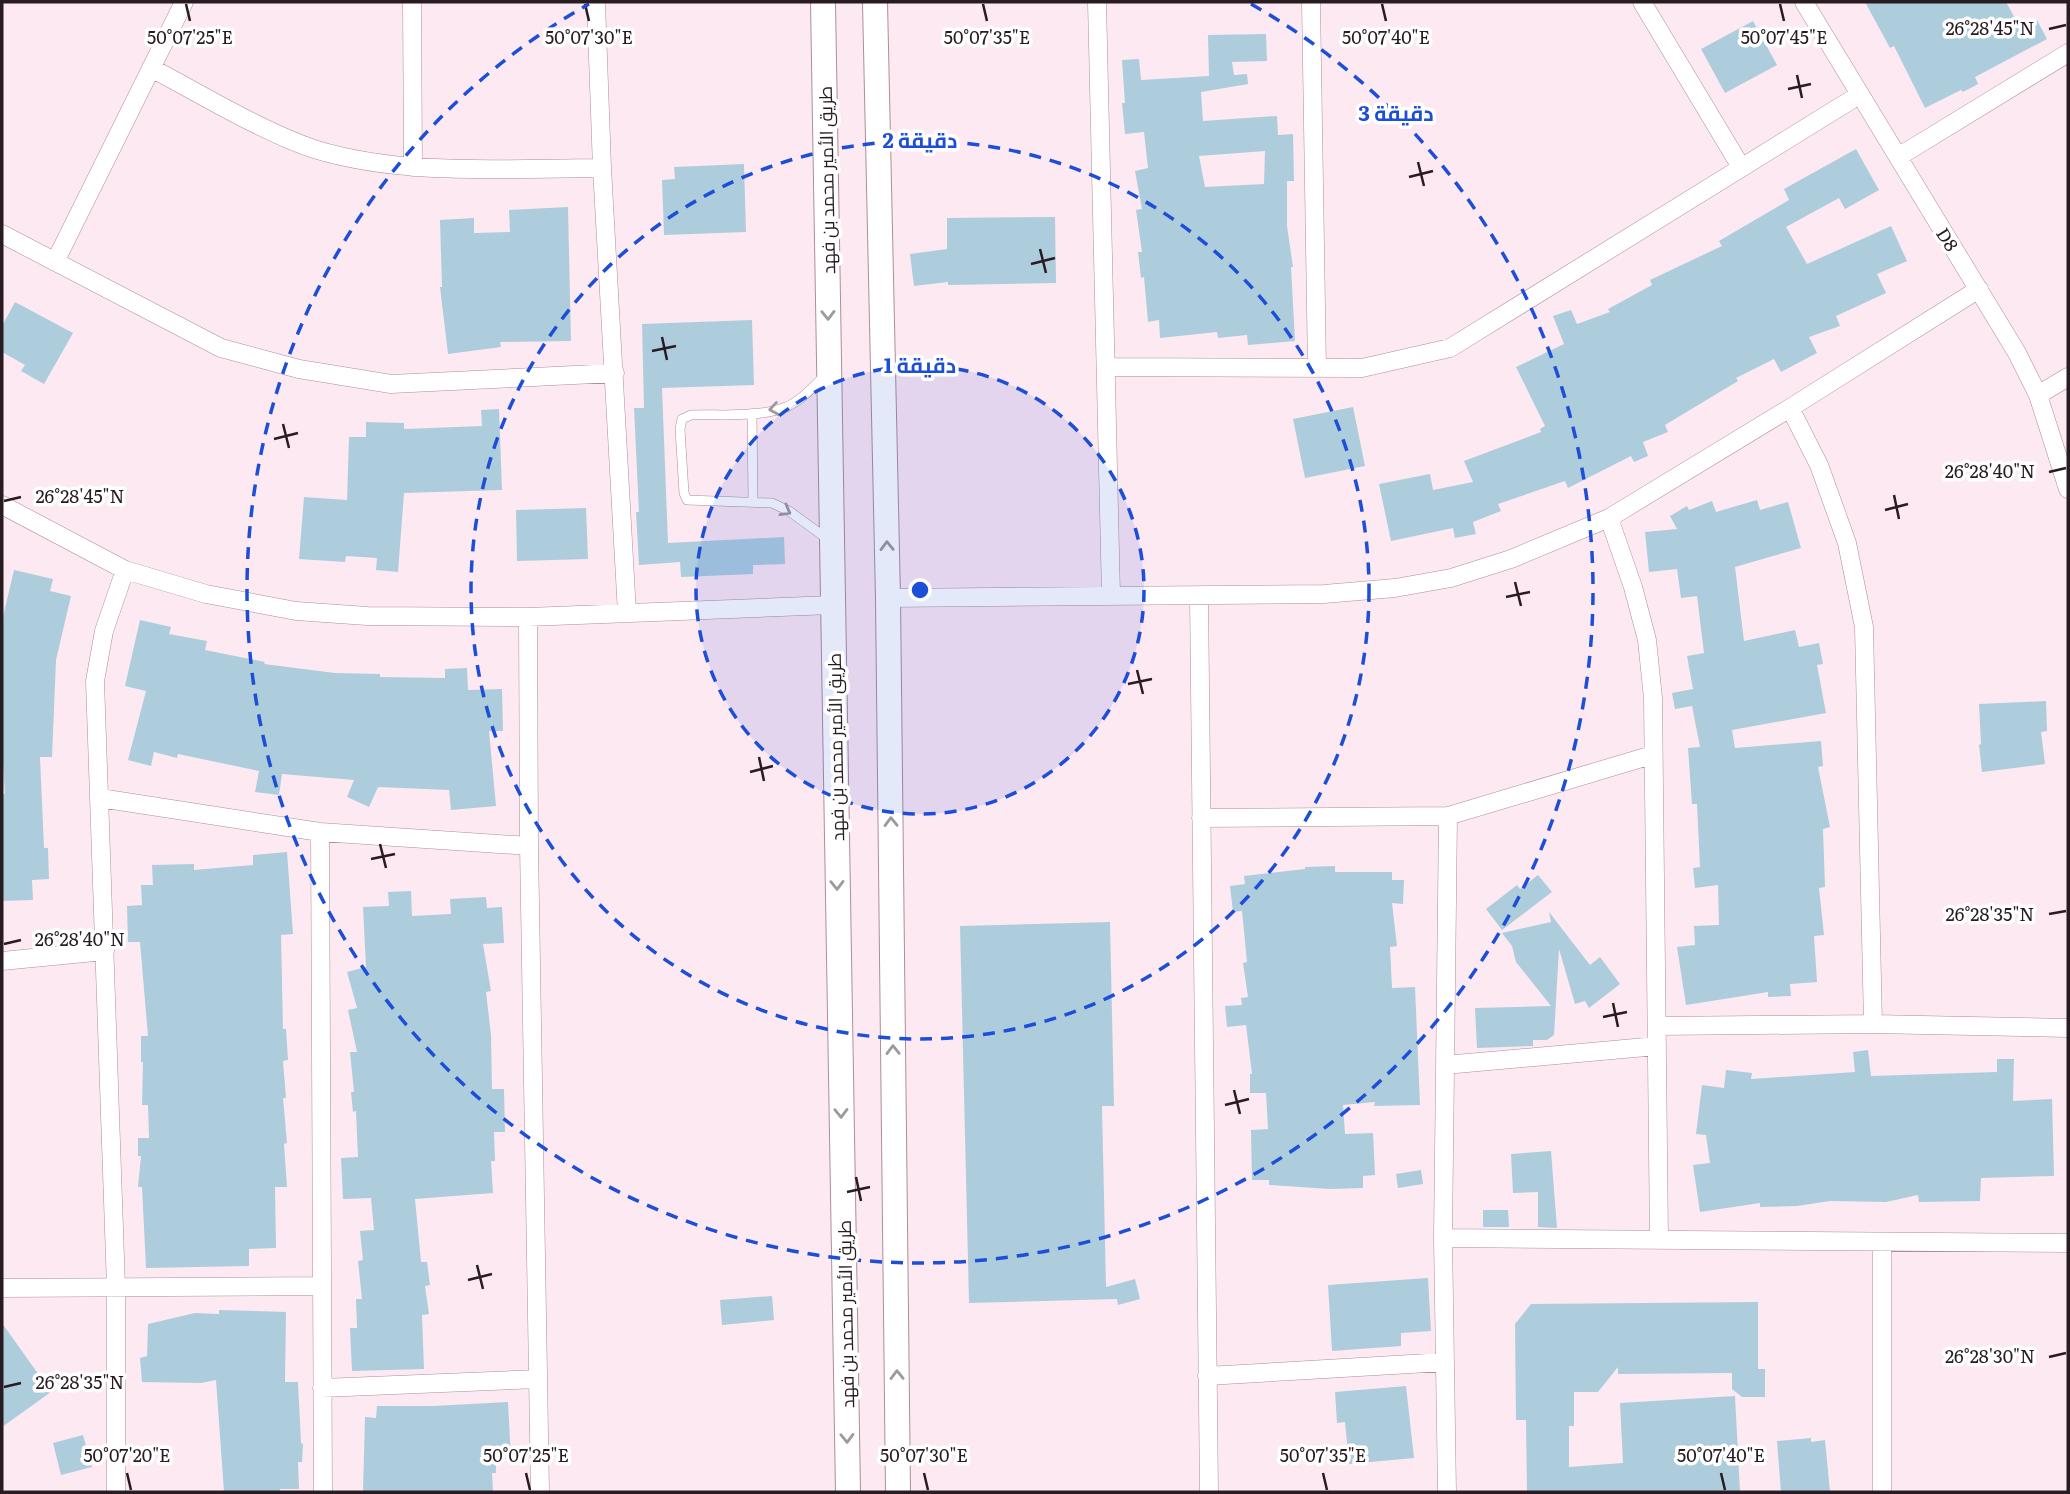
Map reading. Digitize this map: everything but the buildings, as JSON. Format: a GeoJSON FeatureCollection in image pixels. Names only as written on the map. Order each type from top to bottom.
{"type":"FeatureCollection","features":[{"type":"Feature","properties":{"kind":"street"},"geometry":{"type":"LineString","coordinates":[[55,262],[184,2]]}},
{"type":"Feature","properties":{"kind":"street"},"geometry":{"type":"LineString","coordinates":[[412,2],[413,167]]}},
{"type":"Feature","properties":{"kind":"street"},"geometry":{"type":"LineString","coordinates":[[596,2],[602,168],[626,613]]}},
{"type":"Feature","properties":{"kind":"street","name":"طريق الأمير محمد بن فهد"},"geometry":{"type":"LineString","coordinates":[[823,2],[848,1492]]}},
{"type":"Feature","properties":{"kind":"street"},"geometry":{"type":"LineString","coordinates":[[875,2],[888,598],[898,1492]]}},
{"type":"Feature","properties":{"kind":"street"},"geometry":{"type":"LineString","coordinates":[[1097,2],[1111,595]]}},
{"type":"Feature","properties":{"kind":"street"},"geometry":{"type":"LineString","coordinates":[[1311,2],[1317,368]]}},
{"type":"Feature","properties":{"kind":"street"},"geometry":{"type":"LineString","coordinates":[[1642,2],[1741,167]]}},
{"type":"Feature","properties":{"kind":"street","name":"D8"},"geometry":{"type":"LineString","coordinates":[[1804,2],[2017,354],[2038,395],[2068,489]]}},
{"type":"Feature","properties":{"kind":"street"},"geometry":{"type":"LineString","coordinates":[[1898,158],[2068,53]]}},
{"type":"Feature","properties":{"kind":"street"},"geometry":{"type":"LineString","coordinates":[[151,68],[282,136],[314,148],[378,163],[413,167],[602,168]]}},
{"type":"Feature","properties":{"kind":"street"},"geometry":{"type":"LineString","coordinates":[[1107,367],[1362,368],[1450,348],[1859,95]]}},
{"type":"Feature","properties":{"kind":"street"},"geometry":{"type":"LineString","coordinates":[[2,234],[221,348],[299,369],[391,384],[615,373]]}},
{"type":"Feature","properties":{"kind":"street"},"geometry":{"type":"LineString","coordinates":[[888,598],[1324,594],[1395,588],[1451,578],[1511,559],[1609,519],[1979,289]]}},
{"type":"Feature","properties":{"kind":"street"},"geometry":{"type":"LineString","coordinates":[[2038,395],[2068,377]]}},
{"type":"Feature","properties":{"kind":"street"},"geometry":{"type":"LineString","coordinates":[[1790,408],[1819,464],[1847,543],[1864,627],[1873,1024]]}},
{"type":"Feature","properties":{"kind":"street"},"geometry":{"type":"LineString","coordinates":[[2,505],[125,570],[206,594],[296,611],[368,616],[528,617],[832,605]]}},
{"type":"Feature","properties":{"kind":"street"},"geometry":{"type":"LineString","coordinates":[[1609,519],[1633,587],[1647,640],[1653,698],[1659,1240]]}},
{"type":"Feature","properties":{"kind":"street"},"geometry":{"type":"LineString","coordinates":[[116,1492],[116,1287],[95,681],[104,631],[125,570]]}},
{"type":"Feature","properties":{"kind":"street"},"geometry":{"type":"LineString","coordinates":[[1199,596],[1209,1492]]}},
{"type":"Feature","properties":{"kind":"street"},"geometry":{"type":"LineString","coordinates":[[528,617],[529,846],[540,1492]]}},
{"type":"Feature","properties":{"kind":"street"},"geometry":{"type":"LineString","coordinates":[[1201,818],[1448,816],[1652,755]]}},
{"type":"Feature","properties":{"kind":"street"},"geometry":{"type":"LineString","coordinates":[[100,798],[320,832],[529,846]]}},
{"type":"Feature","properties":{"kind":"street"},"geometry":{"type":"LineString","coordinates":[[1447,1492],[1443,1238],[1448,816]]}},
{"type":"Feature","properties":{"kind":"street"},"geometry":{"type":"LineString","coordinates":[[320,832],[323,1492]]}},
{"type":"Feature","properties":{"kind":"street"},"geometry":{"type":"LineString","coordinates":[[2,961],[105,951]]}},
{"type":"Feature","properties":{"kind":"street"},"geometry":{"type":"LineString","coordinates":[[1657,1026],[1873,1024],[2068,1028]]}},
{"type":"Feature","properties":{"kind":"street"},"geometry":{"type":"LineString","coordinates":[[1445,1065],[1657,1046]]}},
{"type":"Feature","properties":{"kind":"street"},"geometry":{"type":"LineString","coordinates":[[1443,1238],[2068,1243]]}},
{"type":"Feature","properties":{"kind":"street"},"geometry":{"type":"LineString","coordinates":[[1882,1243],[1882,1492]]}},
{"type":"Feature","properties":{"kind":"street"},"geometry":{"type":"LineString","coordinates":[[2,1287],[322,1286]]}},
{"type":"Feature","properties":{"kind":"street"},"geometry":{"type":"LineString","coordinates":[[1207,1376],[1445,1362]]}},
{"type":"Feature","properties":{"kind":"street"},"geometry":{"type":"LineString","coordinates":[[322,1388],[538,1379]]}},
{"type":"Feature","properties":{"kind":"lane"},"geometry":{"type":"LineString","coordinates":[[828,371],[804,395],[787,407],[752,413],[691,415],[682,419],[680,429],[684,493],[687,500],[772,503],[789,511],[831,542]]}},
{"type":"Feature","properties":{"kind":"lane"},"geometry":{"type":"LineString","coordinates":[[752,413],[753,502]]}}]}
